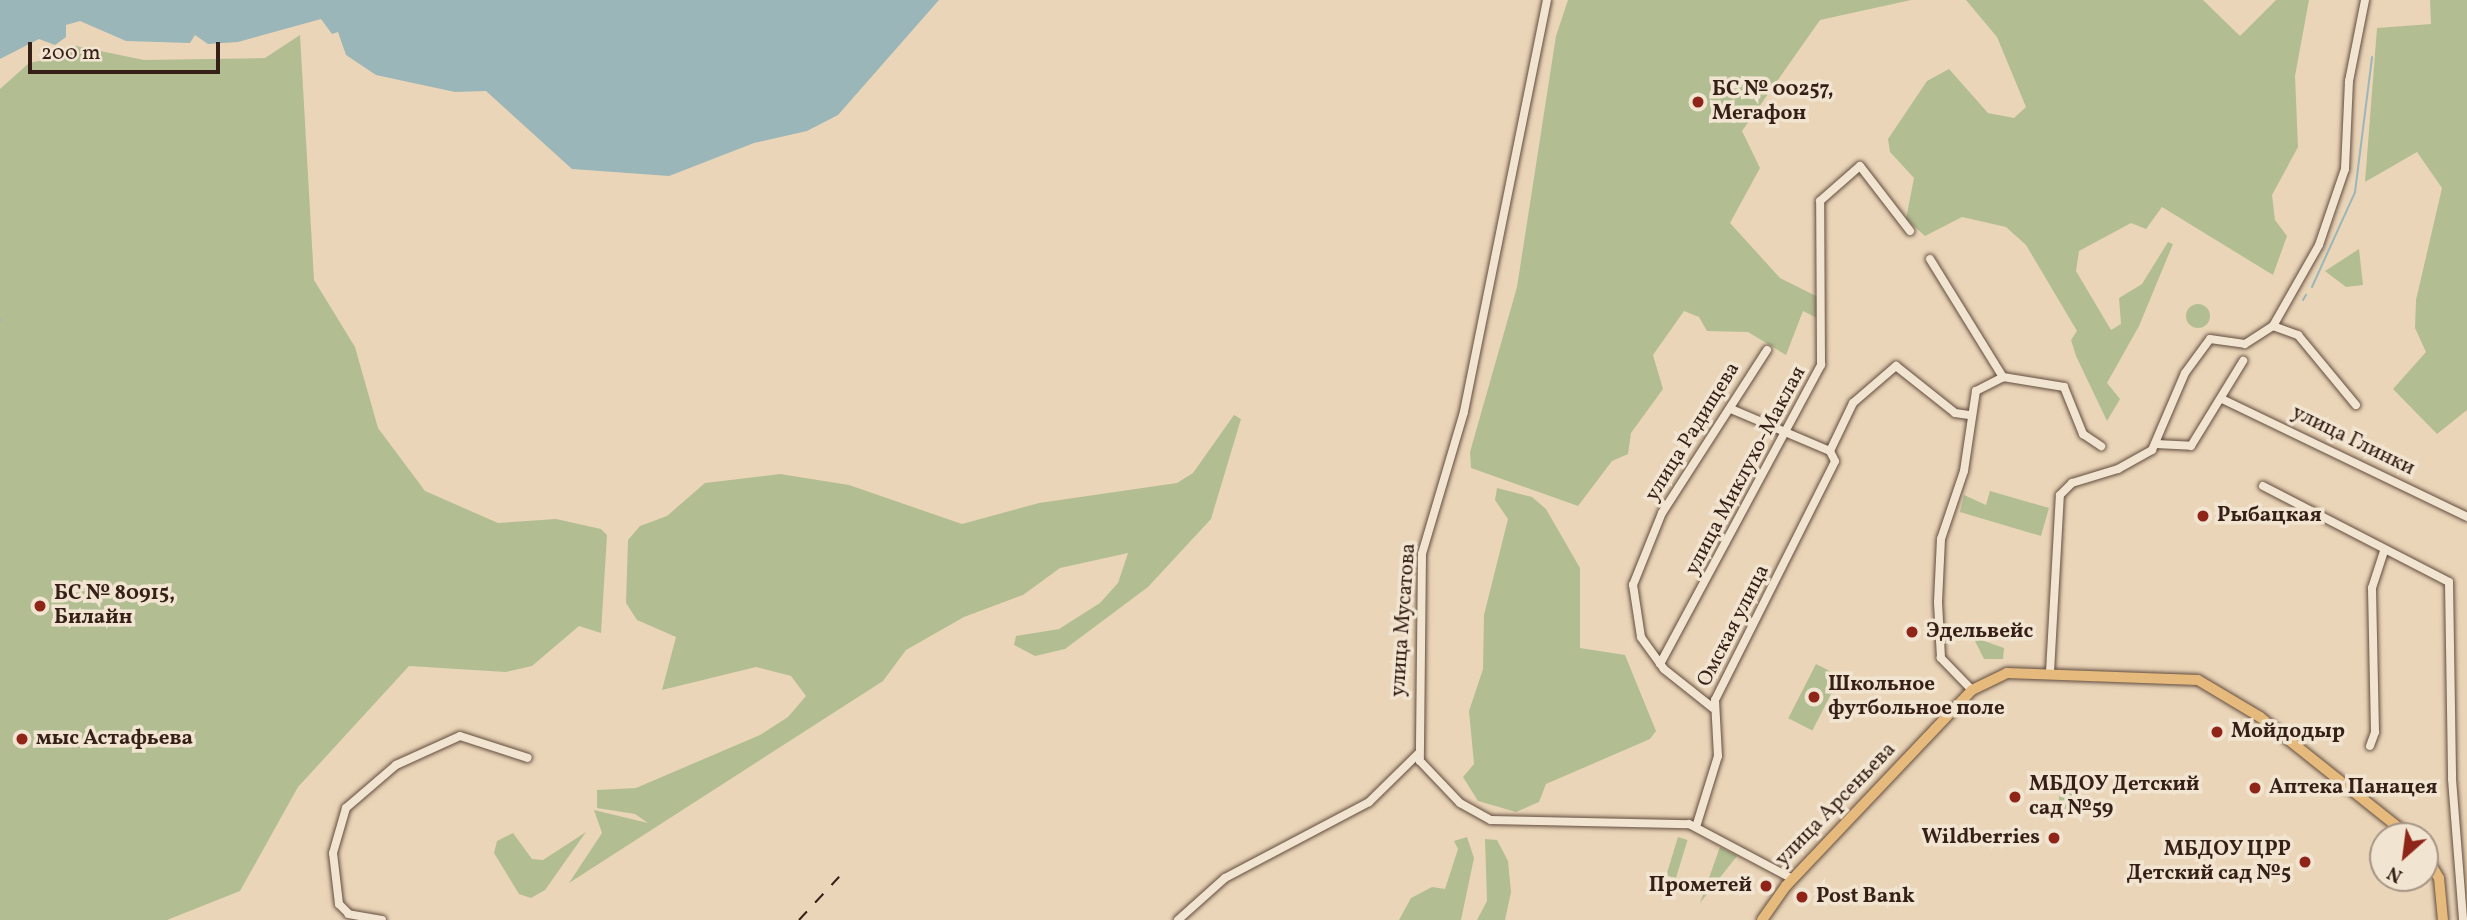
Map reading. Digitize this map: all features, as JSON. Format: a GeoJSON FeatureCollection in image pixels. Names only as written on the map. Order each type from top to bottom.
{"type":"FeatureCollection","features":[{"type":"Feature","properties":{"kind":"main road","name":"улица Арсеньева"},"geometry":{"type":"LineString","coordinates":[[1762,920],[1793,879],[1972,690],[1999,674],[2050,672],[2186,678],[2212,686],[2315,758],[2392,822]]}},
{"type":"Feature","properties":{"kind":"main road"},"geometry":{"type":"LineString","coordinates":[[2439,878],[2443,920]]}},
{"type":"Feature","properties":{"kind":"street","name":"улица Мусатова"},"geometry":{"type":"LineString","coordinates":[[1418,754],[1422,554],[1464,412],[1547,0]]}},
{"type":"Feature","properties":{"kind":"street"},"geometry":{"type":"LineString","coordinates":[[2156,444],[2185,373],[2210,339],[2245,344],[2273,327],[2319,245],[2345,169],[2349,81],[2365,0]]}},
{"type":"Feature","properties":{"kind":"street","name":"улица Миклухо-Маклая"},"geometry":{"type":"LineString","coordinates":[[1660,664],[1821,365],[1823,242],[1820,201],[1860,166],[1910,231]]}},
{"type":"Feature","properties":{"kind":"street"},"geometry":{"type":"LineString","coordinates":[[1930,259],[2003,377]]}},
{"type":"Feature","properties":{"kind":"street"},"geometry":{"type":"LineString","coordinates":[[2273,327],[2298,335],[2356,405]]}},
{"type":"Feature","properties":{"kind":"street","name":"улица Радищева"},"geometry":{"type":"LineString","coordinates":[[1713,708],[1660,664],[1636,625],[1633,585],[1662,513],[1767,350]]}},
{"type":"Feature","properties":{"kind":"street"},"geometry":{"type":"LineString","coordinates":[[2050,672],[2060,495],[2156,444],[2191,446],[2243,361]]}},
{"type":"Feature","properties":{"kind":"street"},"geometry":{"type":"LineString","coordinates":[[1731,409],[1787,430],[1830,451],[1853,404],[1896,366],[1955,413],[1969,415]]}},
{"type":"Feature","properties":{"kind":"street"},"geometry":{"type":"LineString","coordinates":[[1972,690],[1941,658],[1938,613],[1941,539],[1964,471],[1969,415],[1979,386],[2003,377],[2064,387],[2083,434],[2101,446]]}},
{"type":"Feature","properties":{"kind":"street","name":"улица Глинки"},"geometry":{"type":"LineString","coordinates":[[2222,398],[2467,517]]}},
{"type":"Feature","properties":{"kind":"street","name":"Омская улица"},"geometry":{"type":"LineString","coordinates":[[1696,827],[1718,756],[1713,708],[1827,486],[1835,461],[1830,451]]}},
{"type":"Feature","properties":{"kind":"street"},"geometry":{"type":"LineString","coordinates":[[2263,486],[2384,551],[2449,582],[2452,779],[2463,920]]}},
{"type":"Feature","properties":{"kind":"street"},"geometry":{"type":"LineString","coordinates":[[2370,746],[2375,732],[2372,588],[2384,551]]}},
{"type":"Feature","properties":{"kind":"street"},"geometry":{"type":"LineString","coordinates":[[382,920],[349,914],[339,904],[336,833],[351,802],[396,765],[460,736],[527,758]]}},
{"type":"Feature","properties":{"kind":"street"},"geometry":{"type":"LineString","coordinates":[[1178,920],[1225,878],[1369,802],[1418,754],[1429,778],[1492,820],[1633,820],[1696,827],[1793,879]]}},
{"type":"Feature","properties":{"kind":"green space"},"geometry":{"type":"Polygon","coordinates":[[[1568,0],[1911,0],[1820,20],[1742,131],[1760,168],[1730,223],[1780,278],[1820,298],[1817,318],[1803,311],[1786,355],[1748,332],[1707,331],[1699,317],[1684,311],[1653,355],[1663,389],[1631,433],[1628,454],[1612,461],[1578,506],[1471,468],[1470,452],[1517,287],[1556,36],[1568,0]]]}},
{"type":"Feature","properties":{"kind":"green space"},"geometry":{"type":"Polygon","coordinates":[[[1966,0],[2203,0],[2240,36],[2276,0],[2309,0],[2295,76],[2298,147],[2272,195],[2275,220],[2287,236],[2273,275],[2162,207],[2146,229],[2131,223],[2079,251],[2076,271],[2111,330],[2121,324],[2119,298],[2142,284],[2168,242],[2173,244],[2139,326],[2107,383],[2120,399],[2107,421],[2076,356],[2071,340],[2077,331],[2026,245],[2006,227],[1962,217],[1925,236],[1906,219],[1914,178],[1890,152],[1888,139],[1927,81],[1949,69],[1988,113],[2014,118],[2026,107],[1997,37],[1966,0]]]}},
{"type":"Feature","properties":{"kind":"green space"},"geometry":{"type":"Polygon","coordinates":[[[2430,0],[2467,0],[2467,410],[2437,434],[2393,389],[2426,352],[2415,328],[2416,300],[2442,188],[2417,152],[2365,182],[2377,28],[2431,24],[2430,0]]]}},
{"type":"Feature","properties":{"kind":"green space"},"geometry":{"type":"Polygon","coordinates":[[[300,35],[314,280],[355,347],[378,428],[425,491],[498,523],[556,519],[601,529],[607,535],[601,633],[579,626],[532,666],[506,672],[409,666],[298,787],[240,891],[167,920],[0,920],[0,89],[29,63],[64,56],[76,46],[144,60],[265,58],[300,35]]]}},
{"type":"Feature","properties":{"kind":"green space"},"geometry":{"type":"Polygon","coordinates":[[[2359,249],[2363,285],[2346,287],[2325,271],[2359,249]]]}},
{"type":"Feature","properties":{"kind":"green space"},"geometry":{"type":"Polygon","coordinates":[[[2198,304],[2206,308],[2210,316],[2206,324],[2198,328],[2190,324],[2186,316],[2190,308],[2198,304]]]}},
{"type":"Feature","properties":{"kind":"green space"},"geometry":{"type":"Polygon","coordinates":[[[1234,415],[1241,419],[1211,519],[1148,587],[1065,649],[1035,656],[1014,645],[1016,636],[1059,629],[1100,603],[1118,583],[1128,553],[1060,568],[1023,595],[964,617],[906,650],[883,681],[569,883],[602,833],[594,810],[648,823],[635,814],[597,808],[597,790],[636,788],[760,735],[788,717],[806,696],[791,676],[756,667],[662,690],[676,637],[637,620],[626,603],[628,540],[640,526],[667,516],[705,483],[780,474],[849,485],[962,524],[1039,503],[1177,483],[1193,473],[1234,415]]]}},
{"type":"Feature","properties":{"kind":"green space"},"geometry":{"type":"Polygon","coordinates":[[[1497,488],[1532,497],[1546,509],[1580,568],[1580,648],[1625,655],[1656,731],[1650,739],[1546,784],[1539,802],[1516,812],[1478,801],[1463,777],[1474,764],[1469,711],[1483,669],[1484,615],[1508,519],[1495,500],[1497,488]]]}},
{"type":"Feature","properties":{"kind":"green space"},"geometry":{"type":"Polygon","coordinates":[[[1990,491],[2049,508],[2041,536],[1960,512],[1964,495],[1986,505],[1990,491]]]}},
{"type":"Feature","properties":{"kind":"green space"},"geometry":{"type":"Polygon","coordinates":[[[1973,637],[2004,648],[2003,659],[1984,659],[1973,637]]]}},
{"type":"Feature","properties":{"kind":"green space","name":"Школьное футбольное поле"},"geometry":{"type":"Polygon","coordinates":[[[1816,664],[1840,676],[1812,731],[1788,718],[1816,664]]]}},
{"type":"Feature","properties":{"kind":"green space"},"geometry":{"type":"Polygon","coordinates":[[[2066,788],[2074,788],[2081,795],[2081,803],[2074,810],[2066,810],[2059,803],[2059,795],[2066,788]]]}},
{"type":"Feature","properties":{"kind":"green space"},"geometry":{"type":"Polygon","coordinates":[[[586,832],[545,890],[531,898],[519,894],[494,853],[497,841],[513,833],[532,859],[543,860],[586,832]]]}},
{"type":"Feature","properties":{"kind":"green space"},"geometry":{"type":"Polygon","coordinates":[[[1467,837],[1474,858],[1461,920],[1399,920],[1411,898],[1432,887],[1445,889],[1458,849],[1454,841],[1467,837]]]}},
{"type":"Feature","properties":{"kind":"green space"},"geometry":{"type":"Polygon","coordinates":[[[1678,837],[1688,840],[1676,878],[1666,875],[1678,837]]]}},
{"type":"Feature","properties":{"kind":"green space"},"geometry":{"type":"Polygon","coordinates":[[[1485,839],[1497,840],[1508,861],[1511,892],[1505,920],[1477,920],[1487,901],[1485,839]]]}},
{"type":"Feature","properties":{"kind":"green space"},"geometry":{"type":"Polygon","coordinates":[[[1720,847],[1737,856],[1700,903],[1720,847]]]}},
{"type":"Feature","properties":{"kind":"water"},"geometry":{"type":"Polygon","coordinates":[[[0,0],[939,0],[838,115],[807,131],[754,143],[669,176],[572,169],[486,91],[455,92],[376,75],[346,55],[338,32],[332,34],[321,19],[238,42],[208,44],[195,35],[190,43],[126,41],[80,21],[66,25],[66,37],[55,45],[39,39],[0,59],[0,0]]]}},
{"type":"Feature","properties":{"kind":"waterway"},"geometry":{"type":"LineString","coordinates":[[2312,287],[2355,192],[2372,57]]}},
{"type":"Feature","properties":{"kind":"waterway"},"geometry":{"type":"LineString","coordinates":[[2303,300],[2306,295]]}},
{"type":"Feature","properties":{"kind":"railway"},"geometry":{"type":"LineString","coordinates":[[799,920],[839,877]]}},
{"type":"Feature","properties":{"kind":"place","name":"БС № 00257, Мегафон"},"geometry":{"type":"Point","coordinates":[1698,102]}},
{"type":"Feature","properties":{"kind":"place","name":"Рыбацкая"},"geometry":{"type":"Point","coordinates":[2203,516]}},
{"type":"Feature","properties":{"kind":"place","name":"БС № 80915, Билайн"},"geometry":{"type":"Point","coordinates":[40,606]}},
{"type":"Feature","properties":{"kind":"place","name":"Эдельвейс"},"geometry":{"type":"Point","coordinates":[1912,632]}},
{"type":"Feature","properties":{"kind":"place","name":"Школьное футбольное поле"},"geometry":{"type":"Point","coordinates":[1814,697]}},
{"type":"Feature","properties":{"kind":"place","name":"Мойдодыр"},"geometry":{"type":"Point","coordinates":[2217,732]}},
{"type":"Feature","properties":{"kind":"place","name":"мыс Астафьева"},"geometry":{"type":"Point","coordinates":[22,739]}},
{"type":"Feature","properties":{"kind":"place","name":"Аптека Панацея"},"geometry":{"type":"Point","coordinates":[2255,788]}},
{"type":"Feature","properties":{"kind":"place","name":"МБДОУ Детский сад №59"},"geometry":{"type":"Point","coordinates":[2015,797]}},
{"type":"Feature","properties":{"kind":"place","name":"Wildberries"},"geometry":{"type":"Point","coordinates":[2054,838]}},
{"type":"Feature","properties":{"kind":"place","name":"МБДОУ ЦРР Детский сад №5"},"geometry":{"type":"Point","coordinates":[2305,862]}},
{"type":"Feature","properties":{"kind":"place","name":"Прометей"},"geometry":{"type":"Point","coordinates":[1766,886]}},
{"type":"Feature","properties":{"kind":"place","name":"Post Bank"},"geometry":{"type":"Point","coordinates":[1802,897]}}]}
